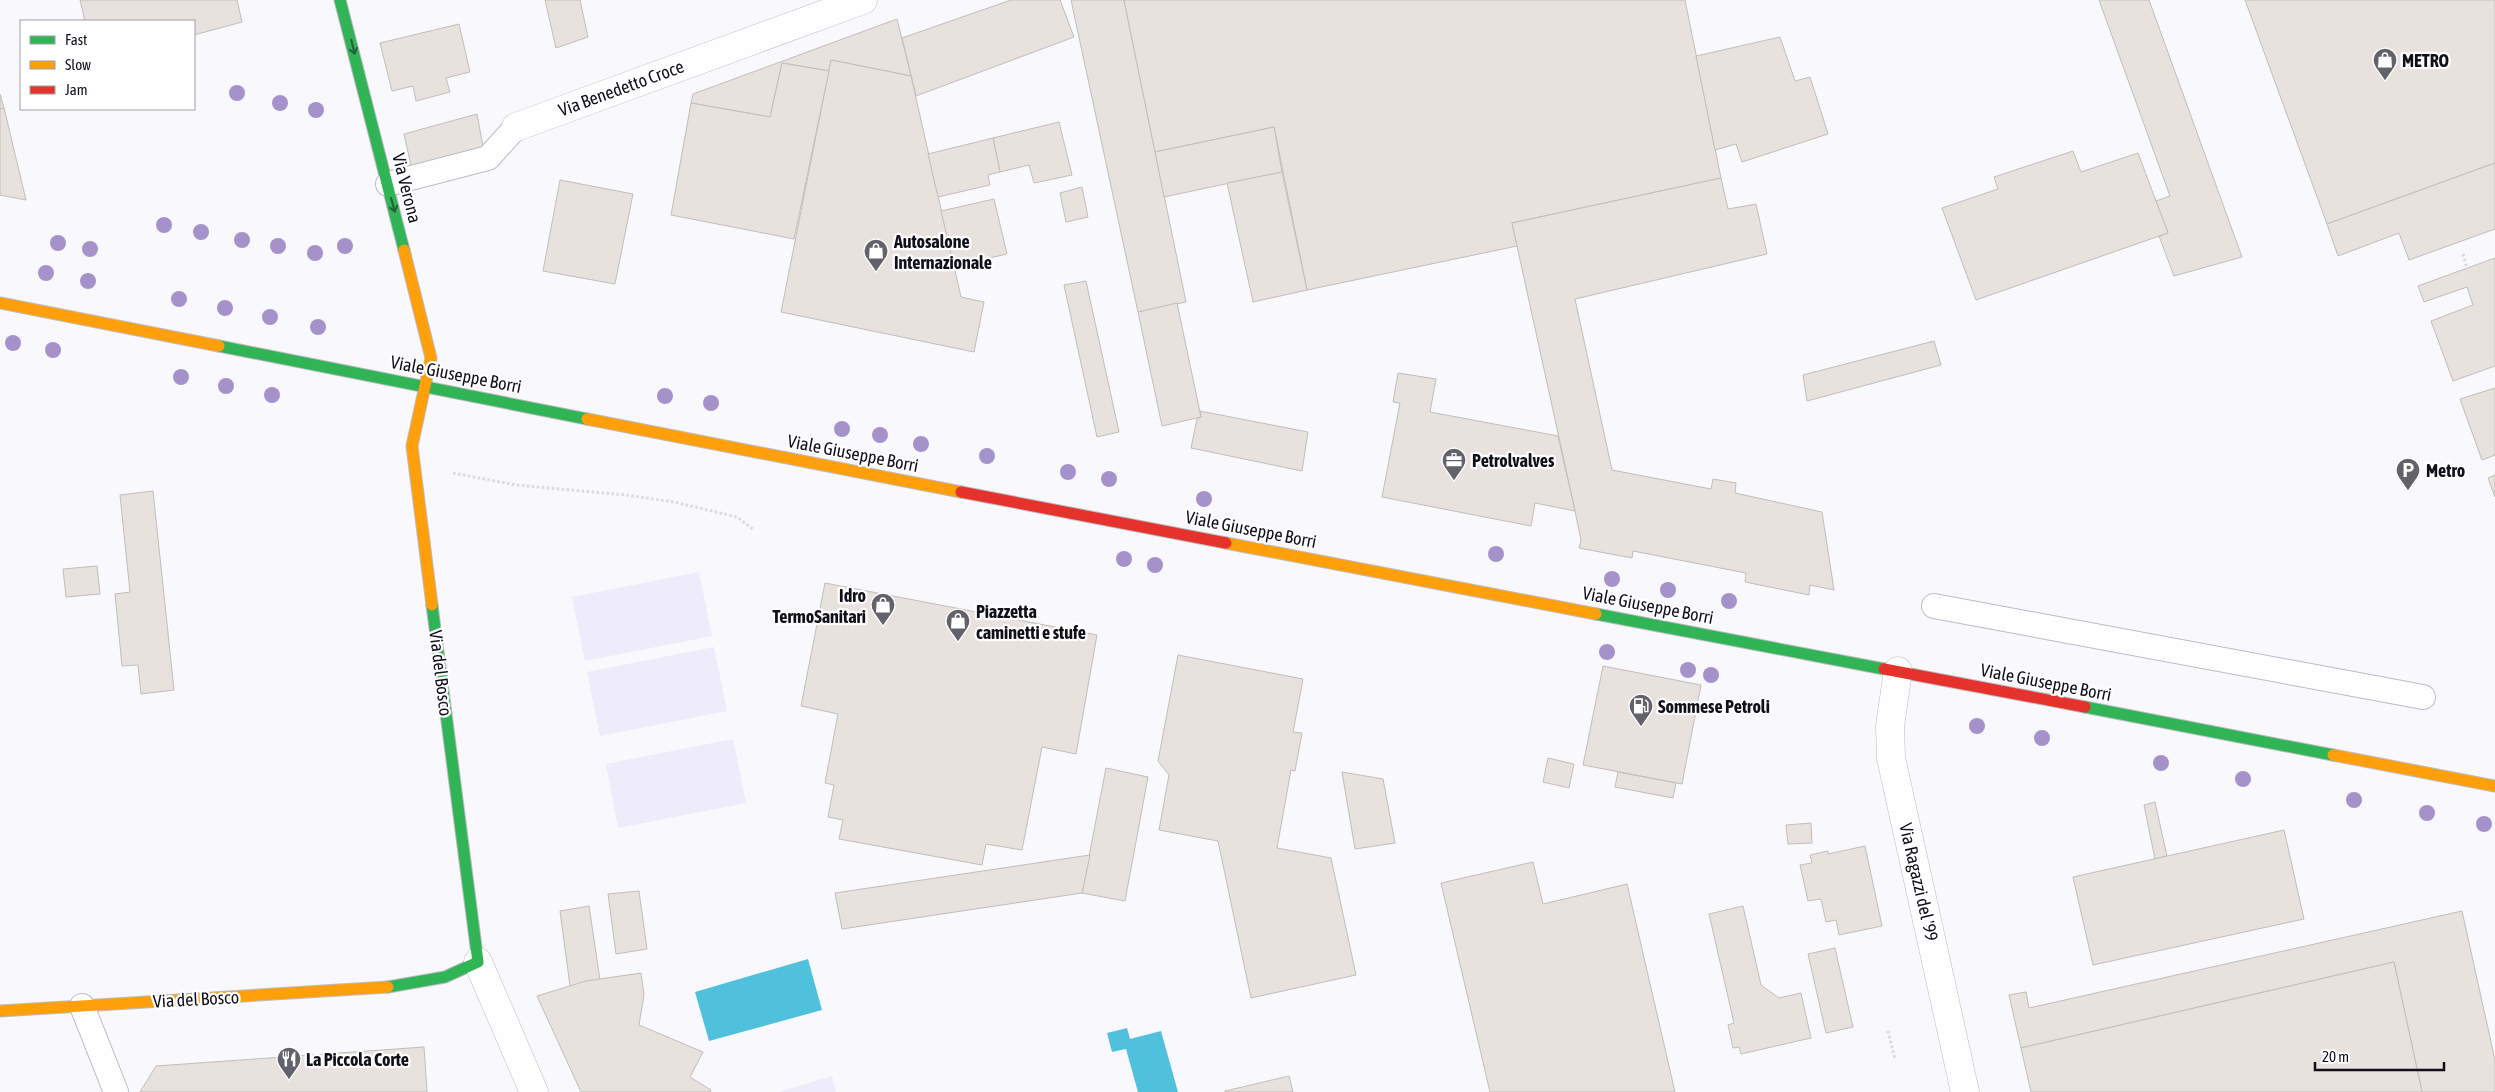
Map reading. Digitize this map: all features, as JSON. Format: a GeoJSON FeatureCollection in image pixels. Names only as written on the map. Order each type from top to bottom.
{"type":"FeatureCollection","features":[{"type":"Feature","properties":{"kind":"main road","name":"Via Verona"},"geometry":{"type":"LineString","coordinates":[[340,0],[429,346],[431,371],[428,386]]}},
{"type":"Feature","properties":{"kind":"main road","name":"Viale Giuseppe Borri"},"geometry":{"type":"LineString","coordinates":[[0,304],[428,386],[660,434],[2495,786]]}},
{"type":"Feature","properties":{"kind":"main road","name":"Via del Bosco"},"geometry":{"type":"LineString","coordinates":[[0,1011],[403,986],[445,977],[478,962],[412,446],[413,434],[428,386]]}},
{"type":"Feature","properties":{"kind":"street","name":"Via Benedetto Croce"},"geometry":{"type":"LineString","coordinates":[[516,126],[863,0]]}},
{"type":"Feature","properties":{"kind":"street","name":"Via Ragazzi del '99"},"geometry":{"type":"LineString","coordinates":[[1898,671],[1890,726],[1891,758],[1965,1092]]}},
{"type":"Feature","properties":{"kind":"street","name":"Via del Bosco"},"geometry":{"type":"LineString","coordinates":[[478,962],[534,1092]]}},
{"type":"Feature","properties":{"kind":"lane","name":"Via Benedetto Croce"},"geometry":{"type":"LineString","coordinates":[[388,184],[488,158],[516,126]]}},
{"type":"Feature","properties":{"kind":"lane"},"geometry":{"type":"LineString","coordinates":[[1934,606],[2423,697]]}},
{"type":"Feature","properties":{"kind":"lane"},"geometry":{"type":"LineString","coordinates":[[82,1006],[116,1092]]}},
{"type":"Feature","properties":{"kind":"path"},"geometry":{"type":"LineString","coordinates":[[2463,254],[2467,268]]}},
{"type":"Feature","properties":{"kind":"path"},"geometry":{"type":"LineString","coordinates":[[450,472],[516,484],[626,494],[674,502],[737,517],[754,530]]}},
{"type":"Feature","properties":{"kind":"path"},"geometry":{"type":"LineString","coordinates":[[1888,1030],[1895,1059]]}},
{"type":"Feature","properties":{"kind":"shaded area"},"geometry":{"type":"Polygon","coordinates":[[[699,572],[712,636],[585,661],[572,597],[699,572]]]}},
{"type":"Feature","properties":{"kind":"shaded area"},"geometry":{"type":"Polygon","coordinates":[[[714,647],[727,711],[600,736],[587,672],[714,647]]]}},
{"type":"Feature","properties":{"kind":"shaded area"},"geometry":{"type":"Polygon","coordinates":[[[733,739],[746,803],[618,828],[606,764],[733,739]]]}},
{"type":"Feature","properties":{"kind":"shaded area"},"geometry":{"type":"Polygon","coordinates":[[[832,1076],[836,1092],[779,1092],[832,1076]]]}},
{"type":"Feature","properties":{"kind":"water"},"geometry":{"type":"Polygon","coordinates":[[[808,959],[822,1010],[709,1041],[695,992],[808,959]]]}},
{"type":"Feature","properties":{"kind":"water"},"geometry":{"type":"Polygon","coordinates":[[[1127,1028],[1130,1039],[1161,1031],[1178,1092],[1138,1092],[1126,1049],[1112,1052],[1107,1033],[1127,1028]]]}},
{"type":"Feature","properties":{"kind":"building"},"geometry":{"type":"Polygon","coordinates":[[[80,0],[237,0],[242,22],[195,35],[195,20],[85,20],[80,0]]]}},
{"type":"Feature","properties":{"kind":"building"},"geometry":{"type":"Polygon","coordinates":[[[545,0],[580,0],[588,37],[556,48],[545,0]]]}},
{"type":"Feature","properties":{"kind":"building"},"geometry":{"type":"Polygon","coordinates":[[[1011,0],[1060,0],[1074,37],[916,96],[902,38],[1011,0]]]}},
{"type":"Feature","properties":{"kind":"building"},"geometry":{"type":"Polygon","coordinates":[[[1071,0],[1124,0],[1186,302],[1138,312],[1071,0]]]}},
{"type":"Feature","properties":{"kind":"building"},"geometry":{"type":"Polygon","coordinates":[[[1124,0],[1685,0],[1721,178],[1512,223],[1517,246],[1307,290],[1274,127],[1155,152],[1124,0]]]}},
{"type":"Feature","properties":{"kind":"building"},"geometry":{"type":"Polygon","coordinates":[[[2099,0],[2149,0],[2242,257],[2174,276],[2159,236],[2168,233],[2156,201],[2170,196],[2099,0]]]}},
{"type":"Feature","properties":{"kind":"building","name":"METRO"},"geometry":{"type":"Polygon","coordinates":[[[2245,0],[2495,0],[2495,163],[2327,224],[2245,0]]]}},
{"type":"Feature","properties":{"kind":"building"},"geometry":{"type":"Polygon","coordinates":[[[897,19],[911,76],[831,60],[829,71],[782,63],[770,117],[691,103],[693,94],[897,19]]]}},
{"type":"Feature","properties":{"kind":"building"},"geometry":{"type":"Polygon","coordinates":[[[459,24],[470,72],[446,78],[450,92],[416,101],[413,86],[392,91],[380,43],[459,24]]]}},
{"type":"Feature","properties":{"kind":"building"},"geometry":{"type":"Polygon","coordinates":[[[1780,37],[1795,81],[1810,77],[1828,134],[1742,162],[1736,144],[1715,150],[1696,56],[1780,37]]]}},
{"type":"Feature","properties":{"kind":"building"},"geometry":{"type":"Polygon","coordinates":[[[831,60],[911,76],[961,297],[984,302],[974,352],[781,312],[831,60]]]}},
{"type":"Feature","properties":{"kind":"building"},"geometry":{"type":"Polygon","coordinates":[[[782,63],[829,71],[794,239],[671,215],[691,103],[770,117],[782,63]]]}},
{"type":"Feature","properties":{"kind":"building"},"geometry":{"type":"Polygon","coordinates":[[[0,94],[4,108],[0,109],[0,94]]]}},
{"type":"Feature","properties":{"kind":"building"},"geometry":{"type":"Polygon","coordinates":[[[4,108],[26,200],[0,195],[0,109],[4,108]]]}},
{"type":"Feature","properties":{"kind":"building"},"geometry":{"type":"Polygon","coordinates":[[[477,114],[484,152],[412,170],[404,134],[477,114]]]}},
{"type":"Feature","properties":{"kind":"building"},"geometry":{"type":"Polygon","coordinates":[[[1059,122],[1072,175],[1034,183],[1029,165],[1000,172],[993,138],[1059,122]]]}},
{"type":"Feature","properties":{"kind":"building"},"geometry":{"type":"Polygon","coordinates":[[[1274,127],[1282,172],[1164,197],[1155,152],[1274,127]]]}},
{"type":"Feature","properties":{"kind":"building"},"geometry":{"type":"Polygon","coordinates":[[[993,138],[1000,172],[988,175],[990,185],[938,197],[928,154],[993,138]]]}},
{"type":"Feature","properties":{"kind":"building"},"geometry":{"type":"Polygon","coordinates":[[[2073,151],[2081,172],[2138,153],[2168,233],[1976,300],[1942,208],[1998,189],[1994,177],[2073,151]]]}},
{"type":"Feature","properties":{"kind":"building"},"geometry":{"type":"Polygon","coordinates":[[[2495,163],[2495,229],[2409,260],[2399,233],[2338,256],[2327,224],[2495,163]]]}},
{"type":"Feature","properties":{"kind":"building"},"geometry":{"type":"Polygon","coordinates":[[[1282,172],[1307,290],[1253,302],[1227,183],[1282,172]]]}},
{"type":"Feature","properties":{"kind":"building"},"geometry":{"type":"Polygon","coordinates":[[[1721,178],[1728,209],[1756,204],[1767,254],[1575,299],[1612,470],[1711,489],[1713,479],[1736,483],[1735,493],[1822,512],[1834,590],[1810,585],[1809,595],[1745,582],[1746,573],[1633,551],[1632,558],[1579,548],[1581,540],[1512,223],[1721,178]]]}},
{"type":"Feature","properties":{"kind":"building"},"geometry":{"type":"Polygon","coordinates":[[[560,180],[633,194],[615,284],[543,271],[560,180]]]}},
{"type":"Feature","properties":{"kind":"building"},"geometry":{"type":"Polygon","coordinates":[[[1082,187],[1088,217],[1066,222],[1060,193],[1082,187]]]}},
{"type":"Feature","properties":{"kind":"building"},"geometry":{"type":"Polygon","coordinates":[[[994,199],[1007,254],[954,266],[941,211],[994,199]]]}},
{"type":"Feature","properties":{"kind":"building"},"geometry":{"type":"Polygon","coordinates":[[[2495,258],[2495,366],[2453,381],[2431,321],[2473,305],[2467,287],[2424,302],[2418,286],[2495,258]]]}},
{"type":"Feature","properties":{"kind":"building"},"geometry":{"type":"Polygon","coordinates":[[[1086,281],[1119,432],[1097,437],[1064,285],[1086,281]]]}},
{"type":"Feature","properties":{"kind":"building"},"geometry":{"type":"Polygon","coordinates":[[[1177,303],[1201,417],[1162,426],[1138,312],[1177,303]]]}},
{"type":"Feature","properties":{"kind":"building"},"geometry":{"type":"Polygon","coordinates":[[[1934,341],[1941,365],[1807,401],[1803,375],[1934,341]]]}},
{"type":"Feature","properties":{"kind":"building"},"geometry":{"type":"Polygon","coordinates":[[[1398,373],[1436,379],[1430,412],[1558,436],[1575,511],[1535,503],[1531,526],[1382,497],[1400,403],[1393,402],[1398,373]]]}},
{"type":"Feature","properties":{"kind":"building"},"geometry":{"type":"Polygon","coordinates":[[[2495,388],[2495,455],[2482,460],[2460,399],[2495,388]]]}},
{"type":"Feature","properties":{"kind":"building"},"geometry":{"type":"Polygon","coordinates":[[[1200,411],[1308,432],[1302,471],[1191,448],[1197,419],[1201,417],[1200,411]]]}},
{"type":"Feature","properties":{"kind":"building"},"geometry":{"type":"Polygon","coordinates":[[[2495,475],[2495,497],[2488,478],[2495,475]]]}},
{"type":"Feature","properties":{"kind":"building"},"geometry":{"type":"Polygon","coordinates":[[[153,491],[174,690],[141,694],[138,665],[122,666],[115,594],[130,592],[120,495],[153,491]]]}},
{"type":"Feature","properties":{"kind":"building"},"geometry":{"type":"Polygon","coordinates":[[[97,566],[100,594],[66,597],[63,569],[97,566]]]}},
{"type":"Feature","properties":{"kind":"building"},"geometry":{"type":"Polygon","coordinates":[[[825,583],[1097,635],[1076,754],[1042,747],[1022,850],[986,844],[982,865],[839,839],[843,820],[828,817],[834,785],[825,783],[838,714],[801,706],[825,583]]]}},
{"type":"Feature","properties":{"kind":"building"},"geometry":{"type":"Polygon","coordinates":[[[1178,655],[1303,679],[1293,732],[1302,733],[1295,771],[1291,770],[1277,848],[1331,858],[1356,975],[1251,998],[1218,841],[1159,830],[1169,775],[1158,761],[1178,655]]]}},
{"type":"Feature","properties":{"kind":"building"},"geometry":{"type":"Polygon","coordinates":[[[1603,666],[1701,685],[1682,784],[1583,765],[1603,666]]]}},
{"type":"Feature","properties":{"kind":"building"},"geometry":{"type":"Polygon","coordinates":[[[1548,758],[1574,764],[1569,788],[1543,782],[1548,758]]]}},
{"type":"Feature","properties":{"kind":"building"},"geometry":{"type":"Polygon","coordinates":[[[1106,768],[1148,777],[1125,901],[1082,893],[1106,768]]]}},
{"type":"Feature","properties":{"kind":"building"},"geometry":{"type":"Polygon","coordinates":[[[1342,772],[1383,779],[1395,843],[1355,849],[1342,772]]]}},
{"type":"Feature","properties":{"kind":"building"},"geometry":{"type":"Polygon","coordinates":[[[1618,772],[1676,783],[1673,798],[1615,787],[1618,772]]]}},
{"type":"Feature","properties":{"kind":"building"},"geometry":{"type":"Polygon","coordinates":[[[2155,802],[2167,856],[2155,859],[2144,805],[2155,802]]]}},
{"type":"Feature","properties":{"kind":"building"},"geometry":{"type":"Polygon","coordinates":[[[1811,823],[1812,843],[1788,844],[1786,825],[1811,823]]]}},
{"type":"Feature","properties":{"kind":"building"},"geometry":{"type":"Polygon","coordinates":[[[2284,830],[2304,919],[2093,965],[2073,877],[2284,830]]]}},
{"type":"Feature","properties":{"kind":"building"},"geometry":{"type":"Polygon","coordinates":[[[1865,846],[1882,926],[1839,935],[1836,920],[1826,922],[1821,899],[1808,901],[1800,865],[1812,863],[1810,855],[1828,851],[1828,854],[1865,846]]]}},
{"type":"Feature","properties":{"kind":"building"},"geometry":{"type":"Polygon","coordinates":[[[1090,855],[1082,893],[842,929],[835,893],[1090,855]]]}},
{"type":"Feature","properties":{"kind":"building"},"geometry":{"type":"Polygon","coordinates":[[[1533,862],[1543,904],[1627,884],[1675,1092],[1490,1092],[1441,883],[1533,862]]]}},
{"type":"Feature","properties":{"kind":"building"},"geometry":{"type":"Polygon","coordinates":[[[639,891],[647,949],[616,954],[608,894],[639,891]]]}},
{"type":"Feature","properties":{"kind":"building"},"geometry":{"type":"Polygon","coordinates":[[[589,906],[600,980],[570,986],[560,911],[589,906]]]}},
{"type":"Feature","properties":{"kind":"building"},"geometry":{"type":"Polygon","coordinates":[[[1743,906],[1761,985],[1779,998],[1801,993],[1811,1038],[1741,1054],[1739,1047],[1733,1048],[1728,1025],[1734,1023],[1709,914],[1743,906]]]}},
{"type":"Feature","properties":{"kind":"building"},"geometry":{"type":"Polygon","coordinates":[[[2462,911],[2495,1060],[2495,1092],[2422,1092],[2394,962],[2021,1048],[2009,995],[2026,992],[2029,1008],[2462,911]]]}},
{"type":"Feature","properties":{"kind":"building"},"geometry":{"type":"Polygon","coordinates":[[[1835,948],[1853,1027],[1826,1033],[1808,954],[1835,948]]]}},
{"type":"Feature","properties":{"kind":"building"},"geometry":{"type":"Polygon","coordinates":[[[2394,962],[2422,1092],[2031,1092],[2021,1048],[2394,962]]]}},
{"type":"Feature","properties":{"kind":"building"},"geometry":{"type":"Polygon","coordinates":[[[641,973],[644,995],[639,1025],[703,1052],[690,1077],[711,1090],[710,1092],[581,1092],[537,996],[586,981],[641,973]]]}},
{"type":"Feature","properties":{"kind":"building"},"geometry":{"type":"Polygon","coordinates":[[[424,1047],[427,1092],[140,1092],[156,1066],[424,1047]]]}},
{"type":"Feature","properties":{"kind":"building"},"geometry":{"type":"Polygon","coordinates":[[[1289,1076],[1293,1092],[1225,1092],[1225,1091],[1289,1076]]]}},
{"type":"Feature","properties":{"kind":"traffic: fast"},"geometry":{"type":"LineString","coordinates":[[340,0],[404,250]]}},
{"type":"Feature","properties":{"kind":"traffic: fast"},"geometry":{"type":"LineString","coordinates":[[219,346],[587,419]]}},
{"type":"Feature","properties":{"kind":"traffic: fast"},"geometry":{"type":"LineString","coordinates":[[388,987],[445,977],[478,962],[432,605]]}},
{"type":"Feature","properties":{"kind":"traffic: fast"},"geometry":{"type":"LineString","coordinates":[[1596,614],[1884,669]]}},
{"type":"Feature","properties":{"kind":"traffic: fast"},"geometry":{"type":"LineString","coordinates":[[2085,707],[2333,755]]}},
{"type":"Feature","properties":{"kind":"traffic: slow"},"geometry":{"type":"LineString","coordinates":[[404,250],[431,358],[412,446],[432,605]]}},
{"type":"Feature","properties":{"kind":"traffic: slow"},"geometry":{"type":"LineString","coordinates":[[0,303],[219,346]]}},
{"type":"Feature","properties":{"kind":"traffic: slow"},"geometry":{"type":"LineString","coordinates":[[587,419],[961,492]]}},
{"type":"Feature","properties":{"kind":"traffic: slow"},"geometry":{"type":"LineString","coordinates":[[1226,543],[1596,614]]}},
{"type":"Feature","properties":{"kind":"traffic: slow"},"geometry":{"type":"LineString","coordinates":[[2333,755],[2495,786]]}},
{"type":"Feature","properties":{"kind":"traffic: slow"},"geometry":{"type":"LineString","coordinates":[[0,1011],[388,987]]}},
{"type":"Feature","properties":{"kind":"traffic: jam"},"geometry":{"type":"LineString","coordinates":[[961,492],[1226,543]]}},
{"type":"Feature","properties":{"kind":"traffic: jam"},"geometry":{"type":"LineString","coordinates":[[1884,669],[2085,707]]}},
{"type":"Feature","properties":{"kind":"place","name":"METRO"},"geometry":{"type":"Point","coordinates":[2385,81]}},
{"type":"Feature","properties":{"kind":"place","name":"Autosalone Internazionale"},"geometry":{"type":"Point","coordinates":[876,272]}},
{"type":"Feature","properties":{"kind":"place","name":"Petrolvalves"},"geometry":{"type":"Point","coordinates":[1454,481]}},
{"type":"Feature","properties":{"kind":"place","name":"Metro"},"geometry":{"type":"Point","coordinates":[2408,491]}},
{"type":"Feature","properties":{"kind":"place","name":"Idro TermoSanitari"},"geometry":{"type":"Point","coordinates":[883,626]}},
{"type":"Feature","properties":{"kind":"place","name":"Piazzetta caminetti e stufe"},"geometry":{"type":"Point","coordinates":[958,642]}},
{"type":"Feature","properties":{"kind":"place","name":"Sommese Petroli"},"geometry":{"type":"Point","coordinates":[1641,727]}},
{"type":"Feature","properties":{"kind":"place","name":"La Piccola Corte"},"geometry":{"type":"Point","coordinates":[289,1080]}}]}
